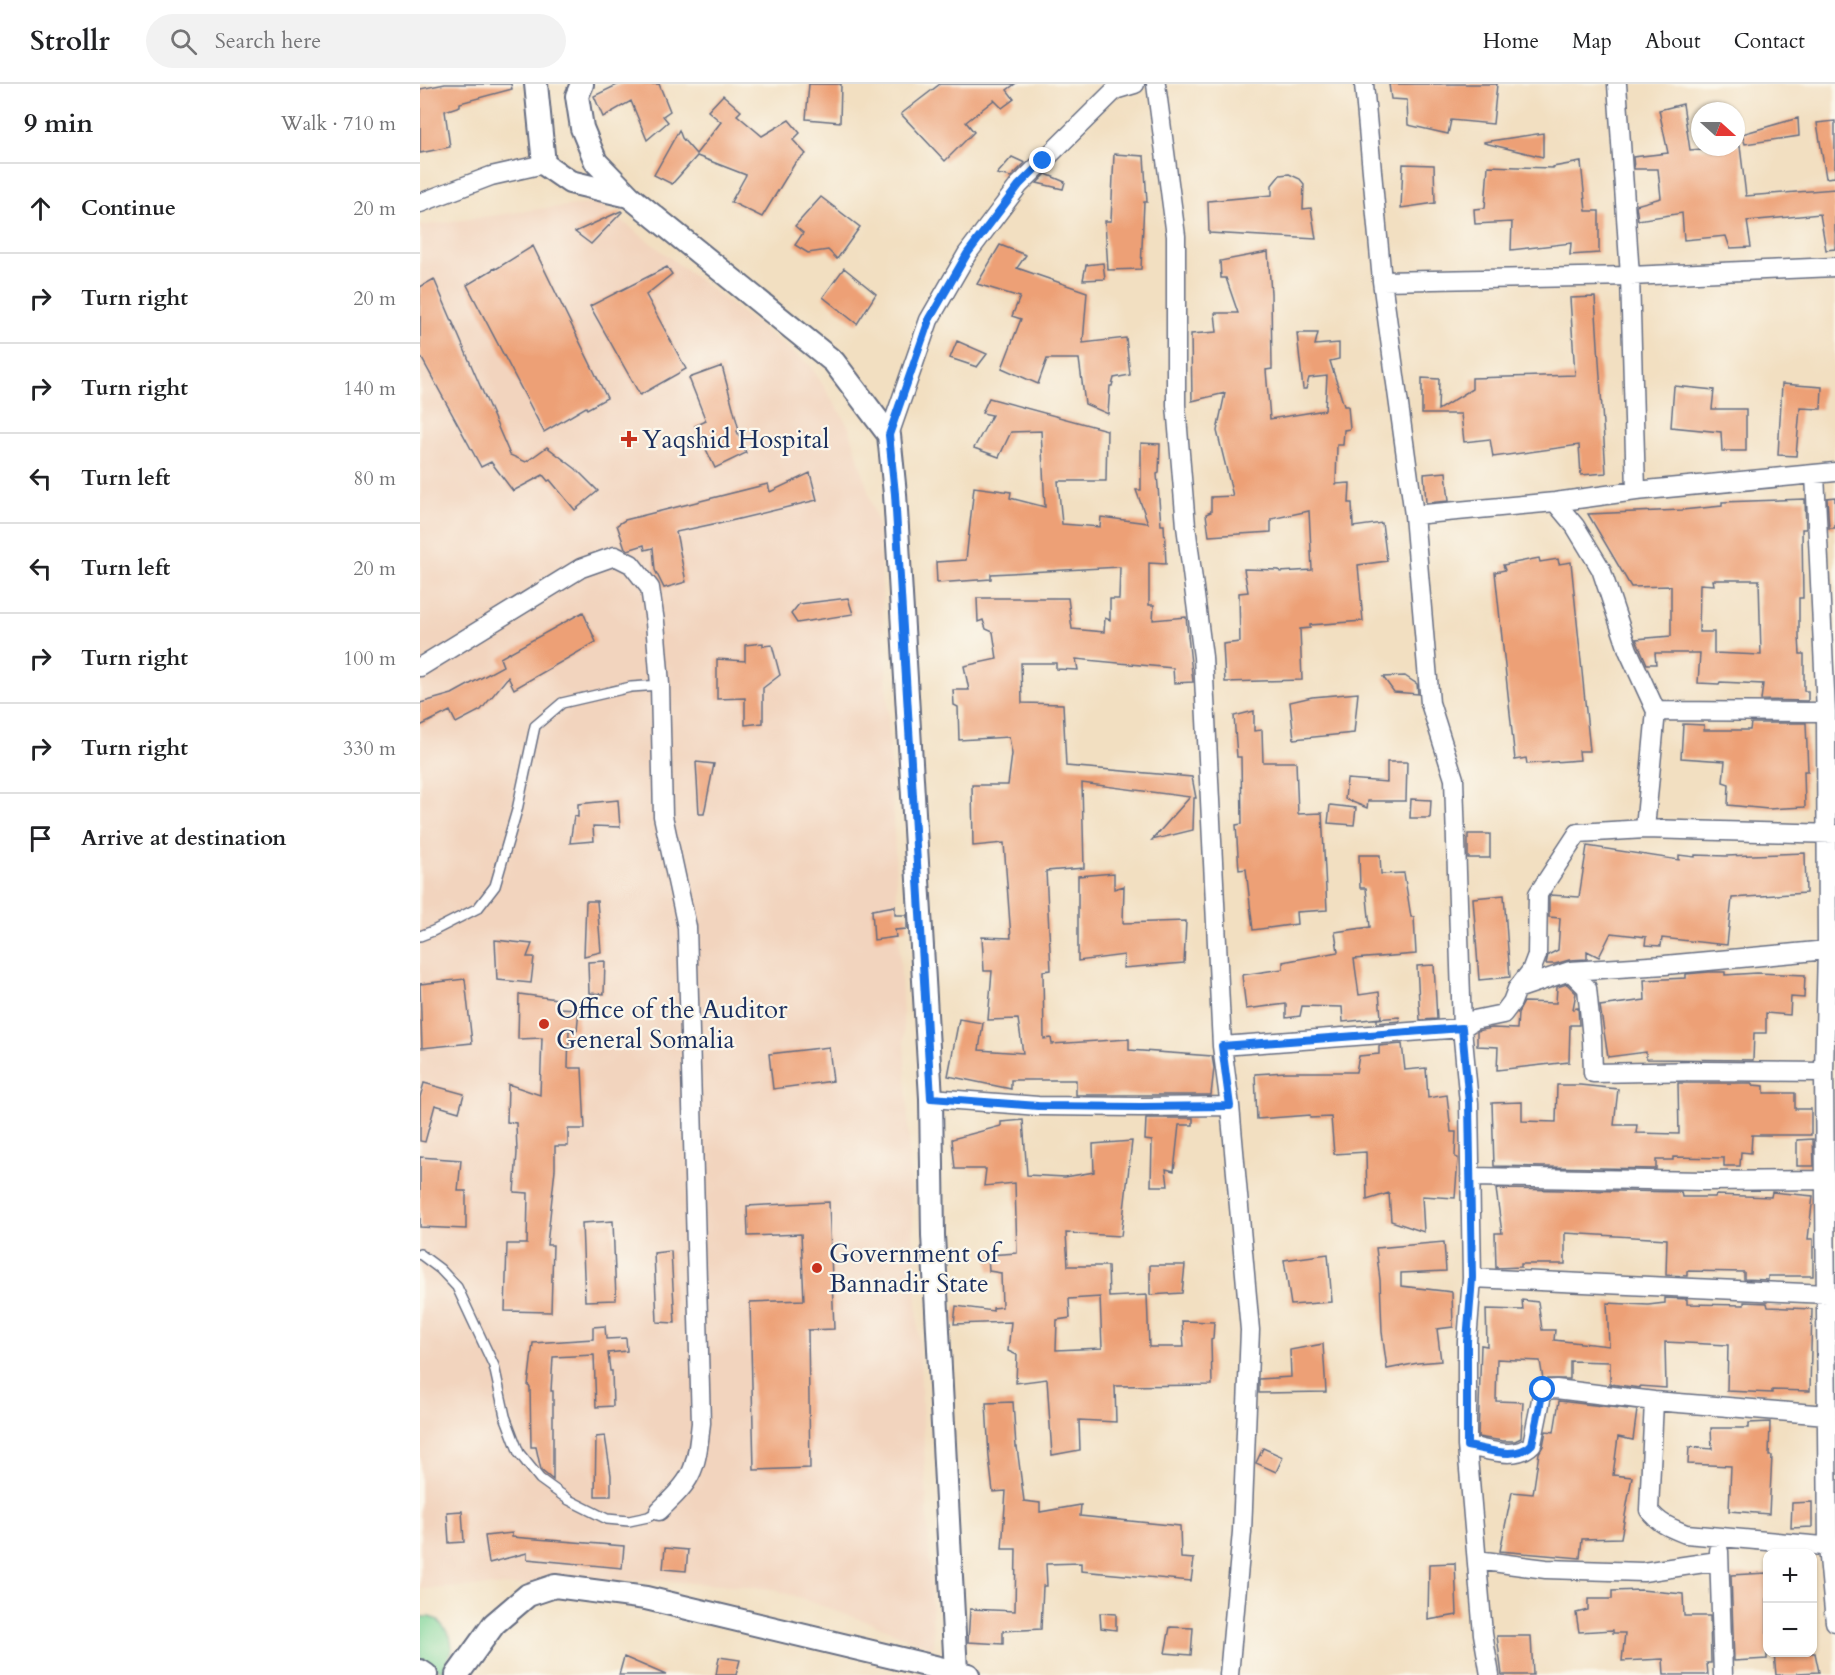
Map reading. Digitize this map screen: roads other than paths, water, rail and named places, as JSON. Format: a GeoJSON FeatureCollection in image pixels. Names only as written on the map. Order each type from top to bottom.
{"type":"FeatureCollection","features":[{"type":"Feature","properties":{"kind":"street"},"geometry":{"type":"LineString","coordinates":[[536,84],[544,165]]}},
{"type":"Feature","properties":{"kind":"street"},"geometry":{"type":"LineString","coordinates":[[582,84],[577,96],[582,128],[596,162],[629,196],[834,362],[889,435]]}},
{"type":"Feature","properties":{"kind":"street"},"geometry":{"type":"LineString","coordinates":[[458,1675],[494,1624],[528,1595],[555,1586],[646,1598],[962,1674],[933,1235],[931,1098],[895,494],[889,435],[929,320],[967,254],[1001,207],[1027,177],[1115,90],[1135,84]]}},
{"type":"Feature","properties":{"kind":"street"},"geometry":{"type":"LineString","coordinates":[[1156,84],[1176,236],[1176,405],[1186,526],[1203,657],[1222,1046],[1230,1106],[1250,1330],[1242,1532],[1229,1675]]}},
{"type":"Feature","properties":{"kind":"street"},"geometry":{"type":"LineString","coordinates":[[1364,84],[1382,281],[1414,515],[1430,703],[1454,779],[1462,1028],[1469,1103],[1472,1278],[1467,1341],[1467,1446],[1484,1634],[1490,1675]]}},
{"type":"Feature","properties":{"kind":"street"},"geometry":{"type":"LineString","coordinates":[[1617,84],[1630,276],[1636,492]]}},
{"type":"Feature","properties":{"kind":"street"},"geometry":{"type":"LineString","coordinates":[[420,203],[491,176],[544,165],[570,182],[629,196]]}},
{"type":"Feature","properties":{"kind":"street"},"geometry":{"type":"LineString","coordinates":[[1382,281],[1630,276],[1835,267]]}},
{"type":"Feature","properties":{"kind":"street"},"geometry":{"type":"LineString","coordinates":[[1414,515],[1835,472]]}},
{"type":"Feature","properties":{"kind":"street"},"geometry":{"type":"LineString","coordinates":[[1815,474],[1830,834],[1824,1072],[1827,1415],[1835,1622]]}},
{"type":"Feature","properties":{"kind":"street"},"geometry":{"type":"LineString","coordinates":[[1555,502],[1575,526],[1601,568],[1628,650],[1656,711],[1646,829]]}},
{"type":"Feature","properties":{"kind":"street"},"geometry":{"type":"LineString","coordinates":[[420,667],[581,568],[615,556],[632,564],[650,588],[660,685],[663,816],[687,927],[700,1423],[698,1449],[691,1474],[659,1511]]}},
{"type":"Feature","properties":{"kind":"street"},"geometry":{"type":"LineString","coordinates":[[1656,711],[1826,712]]}},
{"type":"Feature","properties":{"kind":"street"},"geometry":{"type":"LineString","coordinates":[[1222,1046],[1462,1028],[1474,1020],[1503,1014],[1512,1002],[1517,989],[1531,971],[1537,955],[1538,894],[1578,833],[1646,829],[1830,834]]}},
{"type":"Feature","properties":{"kind":"street"},"geometry":{"type":"LineString","coordinates":[[1517,989],[1570,971],[1827,950]]}},
{"type":"Feature","properties":{"kind":"street"},"geometry":{"type":"LineString","coordinates":[[1570,971],[1587,988],[1593,1073],[1824,1072]]}},
{"type":"Feature","properties":{"kind":"street"},"geometry":{"type":"LineString","coordinates":[[931,1098],[1038,1106],[1230,1106]]}},
{"type":"Feature","properties":{"kind":"street"},"geometry":{"type":"LineString","coordinates":[[1470,1178],[1825,1180]]}},
{"type":"Feature","properties":{"kind":"street"},"geometry":{"type":"LineString","coordinates":[[1472,1278],[1827,1294]]}},
{"type":"Feature","properties":{"kind":"street"},"geometry":{"type":"LineString","coordinates":[[1467,1446],[1513,1454],[1526,1450],[1532,1444],[1543,1390],[1556,1389],[1654,1401],[1827,1415]]}},
{"type":"Feature","properties":{"kind":"street"},"geometry":{"type":"LineString","coordinates":[[1654,1401],[1649,1509],[1655,1519],[1667,1527],[1686,1534],[1832,1547]]}},
{"type":"Feature","properties":{"kind":"street"},"geometry":{"type":"LineString","coordinates":[[1720,1537],[1718,1561],[1723,1675]]}},
{"type":"Feature","properties":{"kind":"street"},"geometry":{"type":"LineString","coordinates":[[1477,1560],[1546,1569],[1643,1572],[1718,1561]]}},
{"type":"Feature","properties":{"kind":"street"},"geometry":{"type":"LineString","coordinates":[[420,1671],[426,1675]]}},
{"type":"Feature","properties":{"kind":"lane"},"geometry":{"type":"LineString","coordinates":[[420,936],[478,908],[495,886],[517,810],[535,726],[562,703],[631,687],[660,685]]}},
{"type":"Feature","properties":{"kind":"lane"},"geometry":{"type":"LineString","coordinates":[[420,1254],[440,1269],[457,1287],[494,1366],[505,1416],[519,1453],[540,1479],[569,1500],[607,1519],[629,1521],[659,1511]]}},
{"type":"Feature","properties":{"kind":"place","name":"Yaqshid Hospital"},"geometry":{"type":"Point","coordinates":[629,439]}},
{"type":"Feature","properties":{"kind":"place","name":"Office of the Auditor General Somalia"},"geometry":{"type":"Point","coordinates":[544,1024]}},
{"type":"Feature","properties":{"kind":"place","name":"Government of Bannadir State"},"geometry":{"type":"Point","coordinates":[817,1268]}}]}
